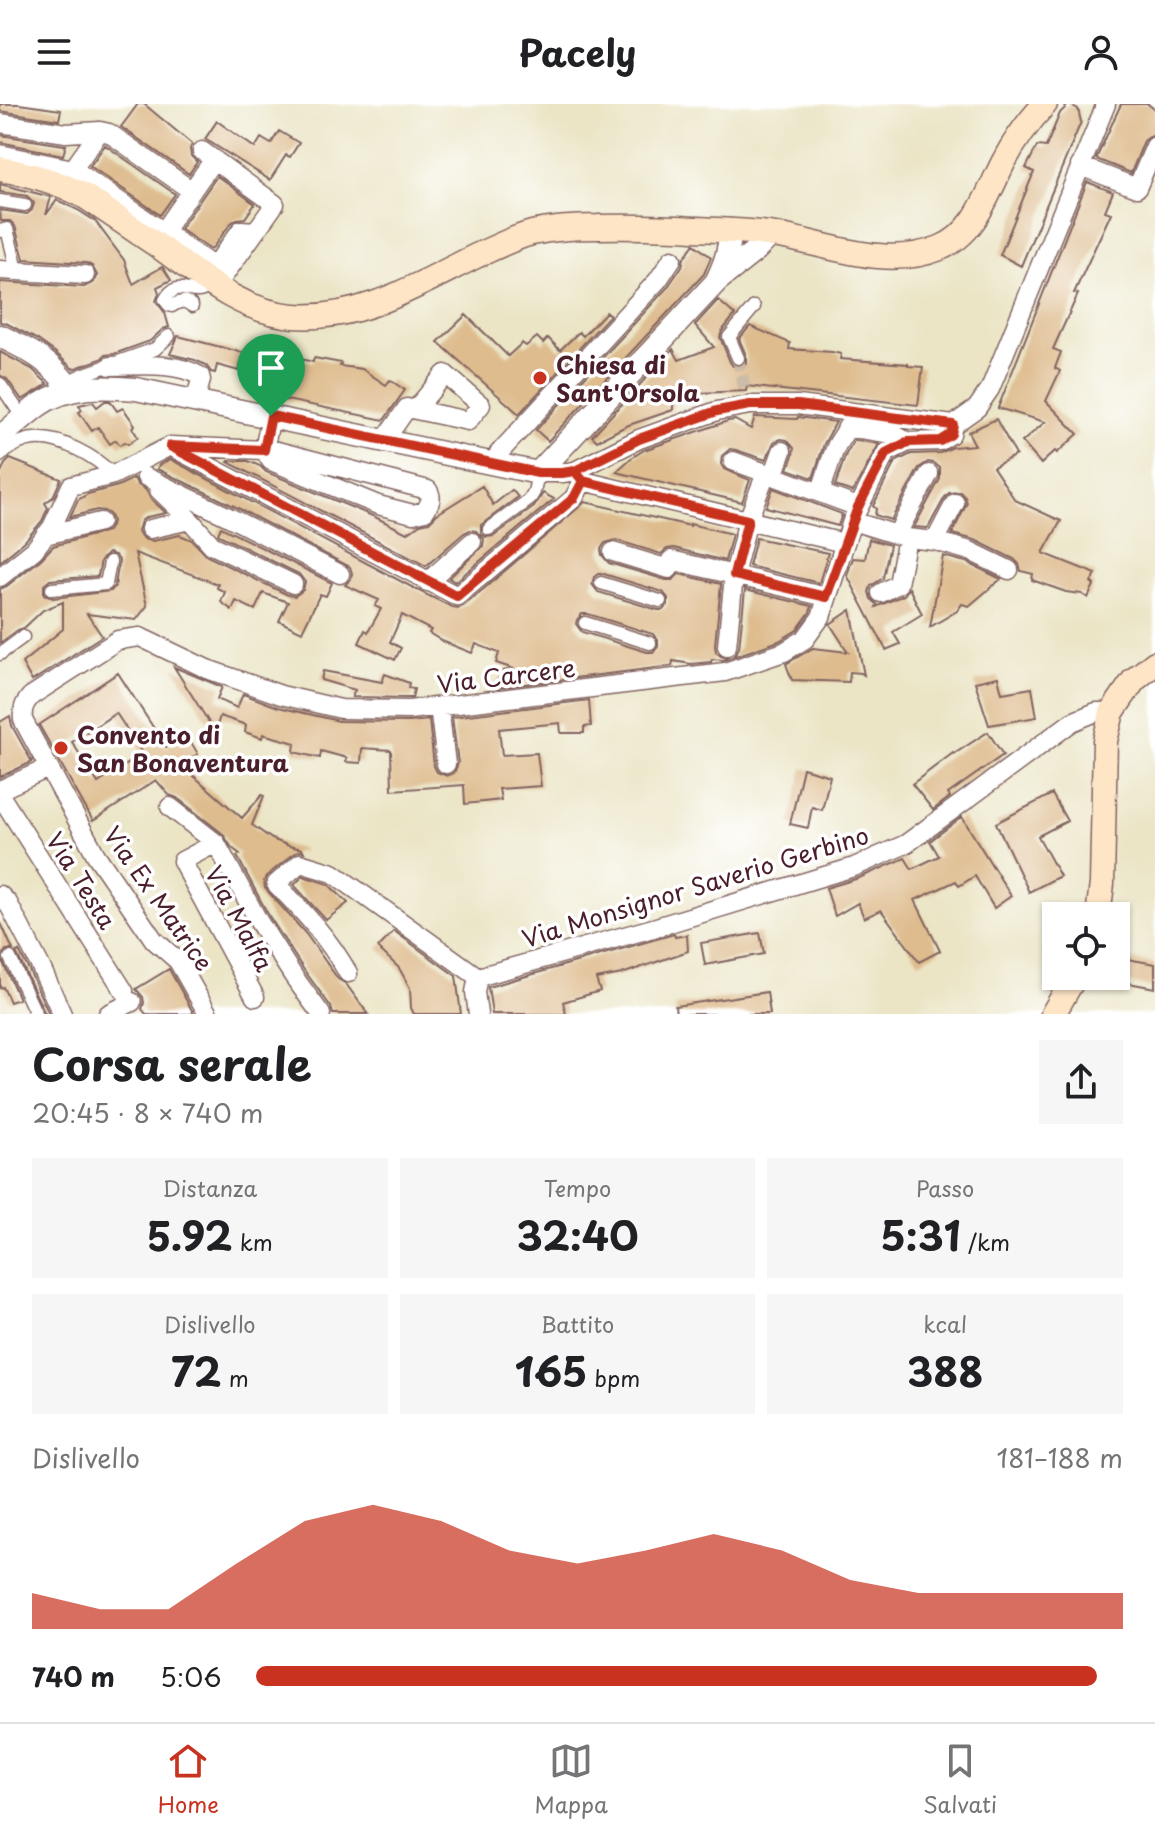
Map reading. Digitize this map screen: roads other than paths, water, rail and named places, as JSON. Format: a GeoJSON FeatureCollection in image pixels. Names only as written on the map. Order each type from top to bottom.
{"type":"FeatureCollection","features":[{"type":"Feature","properties":{"kind":"main road"},"geometry":{"type":"LineString","coordinates":[[0,169],[64,185],[86,197],[213,280],[241,302],[293,316],[318,316],[349,312],[385,301],[533,233],[598,227],[730,230],[771,235],[873,257],[901,258],[942,248],[967,228],[982,208],[1018,138],[1045,104]]}},
{"type":"Feature","properties":{"kind":"main road"},"geometry":{"type":"LineString","coordinates":[[1100,902],[1105,741],[1112,712],[1134,680],[1155,663]]}},
{"type":"Feature","properties":{"kind":"main road"},"geometry":{"type":"LineString","coordinates":[[1053,1014],[1067,990]]}},
{"type":"Feature","properties":{"kind":"street"},"geometry":{"type":"LineString","coordinates":[[820,493],[834,452],[847,427],[893,434],[908,442],[940,441],[951,434],[953,425],[977,408],[990,389],[1106,104]]}},
{"type":"Feature","properties":{"kind":"street"},"geometry":{"type":"LineString","coordinates":[[0,123],[66,133],[109,133],[192,191]]}},
{"type":"Feature","properties":{"kind":"street"},"geometry":{"type":"LineString","coordinates":[[73,169],[100,131]]}},
{"type":"Feature","properties":{"kind":"street"},"geometry":{"type":"LineString","coordinates":[[1080,166],[1137,188],[1155,146]]}},
{"type":"Feature","properties":{"kind":"street"},"geometry":{"type":"LineString","coordinates":[[0,154],[73,169],[164,231],[213,280]]}},
{"type":"Feature","properties":{"kind":"street"},"geometry":{"type":"LineString","coordinates":[[164,231],[192,191],[208,155],[275,204],[206,289],[196,292],[174,289],[165,300],[172,306],[185,301],[192,306]]}},
{"type":"Feature","properties":{"kind":"street"},"geometry":{"type":"LineString","coordinates":[[0,201],[25,205]]}},
{"type":"Feature","properties":{"kind":"street"},"geometry":{"type":"LineString","coordinates":[[0,231],[7,229],[9,270],[85,275]]}},
{"type":"Feature","properties":{"kind":"street"},"geometry":{"type":"LineString","coordinates":[[717,281],[730,245],[730,230]]}},
{"type":"Feature","properties":{"kind":"street"},"geometry":{"type":"LineString","coordinates":[[489,529],[529,500],[538,473],[717,281],[771,235]]}},
{"type":"Feature","properties":{"kind":"street"},"geometry":{"type":"LineString","coordinates":[[493,464],[499,453],[658,280],[672,259]]}},
{"type":"Feature","properties":{"kind":"street"},"geometry":{"type":"LineString","coordinates":[[738,358],[729,337],[754,307]]}},
{"type":"Feature","properties":{"kind":"street"},"geometry":{"type":"LineString","coordinates":[[0,336],[34,352],[60,374],[68,386]]}},
{"type":"Feature","properties":{"kind":"street"},"geometry":{"type":"LineString","coordinates":[[0,437],[39,404],[82,375],[155,349],[169,336]]}},
{"type":"Feature","properties":{"kind":"street"},"geometry":{"type":"LineString","coordinates":[[110,366],[159,366],[193,372],[201,380],[195,401]]}},
{"type":"Feature","properties":{"kind":"street"},"geometry":{"type":"LineString","coordinates":[[0,384],[23,418]]}},
{"type":"Feature","properties":{"kind":"street"},"geometry":{"type":"LineString","coordinates":[[68,386],[136,389],[538,473],[579,476],[844,543]]}},
{"type":"Feature","properties":{"kind":"street"},"geometry":{"type":"LineString","coordinates":[[170,446],[457,596],[574,498],[579,476],[639,439],[745,398],[953,425]]}},
{"type":"Feature","properties":{"kind":"street"},"geometry":{"type":"LineString","coordinates":[[384,441],[407,408],[416,409]]}},
{"type":"Feature","properties":{"kind":"street"},"geometry":{"type":"LineString","coordinates":[[0,577],[34,550],[52,527],[71,486],[141,470],[170,446],[264,450],[277,451],[428,490],[430,503],[425,511],[413,514],[378,505],[271,461],[264,450],[271,416]]}},
{"type":"Feature","properties":{"kind":"street"},"geometry":{"type":"LineString","coordinates":[[0,456],[17,444],[47,439],[85,453],[102,463],[113,475]]}},
{"type":"Feature","properties":{"kind":"street","name":"Via Carcere"},"geometry":{"type":"LineString","coordinates":[[48,768],[23,720],[25,703],[31,696],[118,640],[128,637],[150,640],[207,669],[281,695],[341,709],[409,710],[725,672],[784,652],[805,639],[821,617],[855,514],[886,453],[908,442]]}},
{"type":"Feature","properties":{"kind":"street"},"geometry":{"type":"LineString","coordinates":[[727,646],[734,575],[748,520],[782,451]]}},
{"type":"Feature","properties":{"kind":"street"},"geometry":{"type":"LineString","coordinates":[[733,461],[820,493],[902,536],[970,551],[1009,570]]}},
{"type":"Feature","properties":{"kind":"street"},"geometry":{"type":"LineString","coordinates":[[141,470],[212,545],[293,584]]}},
{"type":"Feature","properties":{"kind":"street"},"geometry":{"type":"LineString","coordinates":[[141,470],[340,574]]}},
{"type":"Feature","properties":{"kind":"street"},"geometry":{"type":"LineString","coordinates":[[881,593],[898,584],[902,536],[929,474]]}},
{"type":"Feature","properties":{"kind":"street"},"geometry":{"type":"LineString","coordinates":[[935,541],[955,503]]}},
{"type":"Feature","properties":{"kind":"street"},"geometry":{"type":"LineString","coordinates":[[150,529],[190,520]]}},
{"type":"Feature","properties":{"kind":"street"},"geometry":{"type":"LineString","coordinates":[[45,535],[100,522]]}},
{"type":"Feature","properties":{"kind":"street"},"geometry":{"type":"LineString","coordinates":[[427,582],[472,542]]}},
{"type":"Feature","properties":{"kind":"street"},"geometry":{"type":"LineString","coordinates":[[613,552],[734,575],[826,597]]}},
{"type":"Feature","properties":{"kind":"street"},"geometry":{"type":"LineString","coordinates":[[52,589],[106,584],[110,562]]}},
{"type":"Feature","properties":{"kind":"street"},"geometry":{"type":"LineString","coordinates":[[601,583],[660,601]]}},
{"type":"Feature","properties":{"kind":"street"},"geometry":{"type":"LineString","coordinates":[[585,623],[650,643]]}},
{"type":"Feature","properties":{"kind":"street"},"geometry":{"type":"LineString","coordinates":[[0,654],[23,637]]}},
{"type":"Feature","properties":{"kind":"street"},"geometry":{"type":"LineString","coordinates":[[439,706],[446,764]]}},
{"type":"Feature","properties":{"kind":"street","name":"Via Monsignor Saverio Gerbino"},"geometry":{"type":"LineString","coordinates":[[478,977],[854,867],[906,844],[1072,722],[1096,712],[1112,712]]}},
{"type":"Feature","properties":{"kind":"street"},"geometry":{"type":"LineString","coordinates":[[0,792],[48,768]]}},
{"type":"Feature","properties":{"kind":"street","name":"Via Ex Matrice"},"geometry":{"type":"LineString","coordinates":[[48,768],[96,855],[154,940],[178,961],[208,1014]]}},
{"type":"Feature","properties":{"kind":"street","name":"Via Testa"},"geometry":{"type":"LineString","coordinates":[[0,792],[128,996],[108,1014]]}},
{"type":"Feature","properties":{"kind":"street"},"geometry":{"type":"LineString","coordinates":[[170,807],[216,843],[259,922],[321,1014]]}},
{"type":"Feature","properties":{"kind":"street","name":"Via Malfa"},"geometry":{"type":"LineString","coordinates":[[216,843],[182,861],[255,997]]}},
{"type":"Feature","properties":{"kind":"street"},"geometry":{"type":"LineString","coordinates":[[348,973],[335,949],[276,884],[300,863],[333,873],[478,977],[475,992],[478,1014]]}},
{"type":"Feature","properties":{"kind":"street"},"geometry":{"type":"LineString","coordinates":[[0,895],[8,903],[62,1014]]}},
{"type":"Feature","properties":{"kind":"street"},"geometry":{"type":"LineString","coordinates":[[10,958],[36,1014]]}},
{"type":"Feature","properties":{"kind":"tunnel"},"geometry":{"type":"LineString","coordinates":[[738,358],[745,391]]}},
{"type":"Feature","properties":{"kind":"place","name":"Chiesa di Sant'Orsola"},"geometry":{"type":"Point","coordinates":[540,378]}},
{"type":"Feature","properties":{"kind":"place","name":"Convento di San Bonaventura"},"geometry":{"type":"Point","coordinates":[61,748]}}]}
